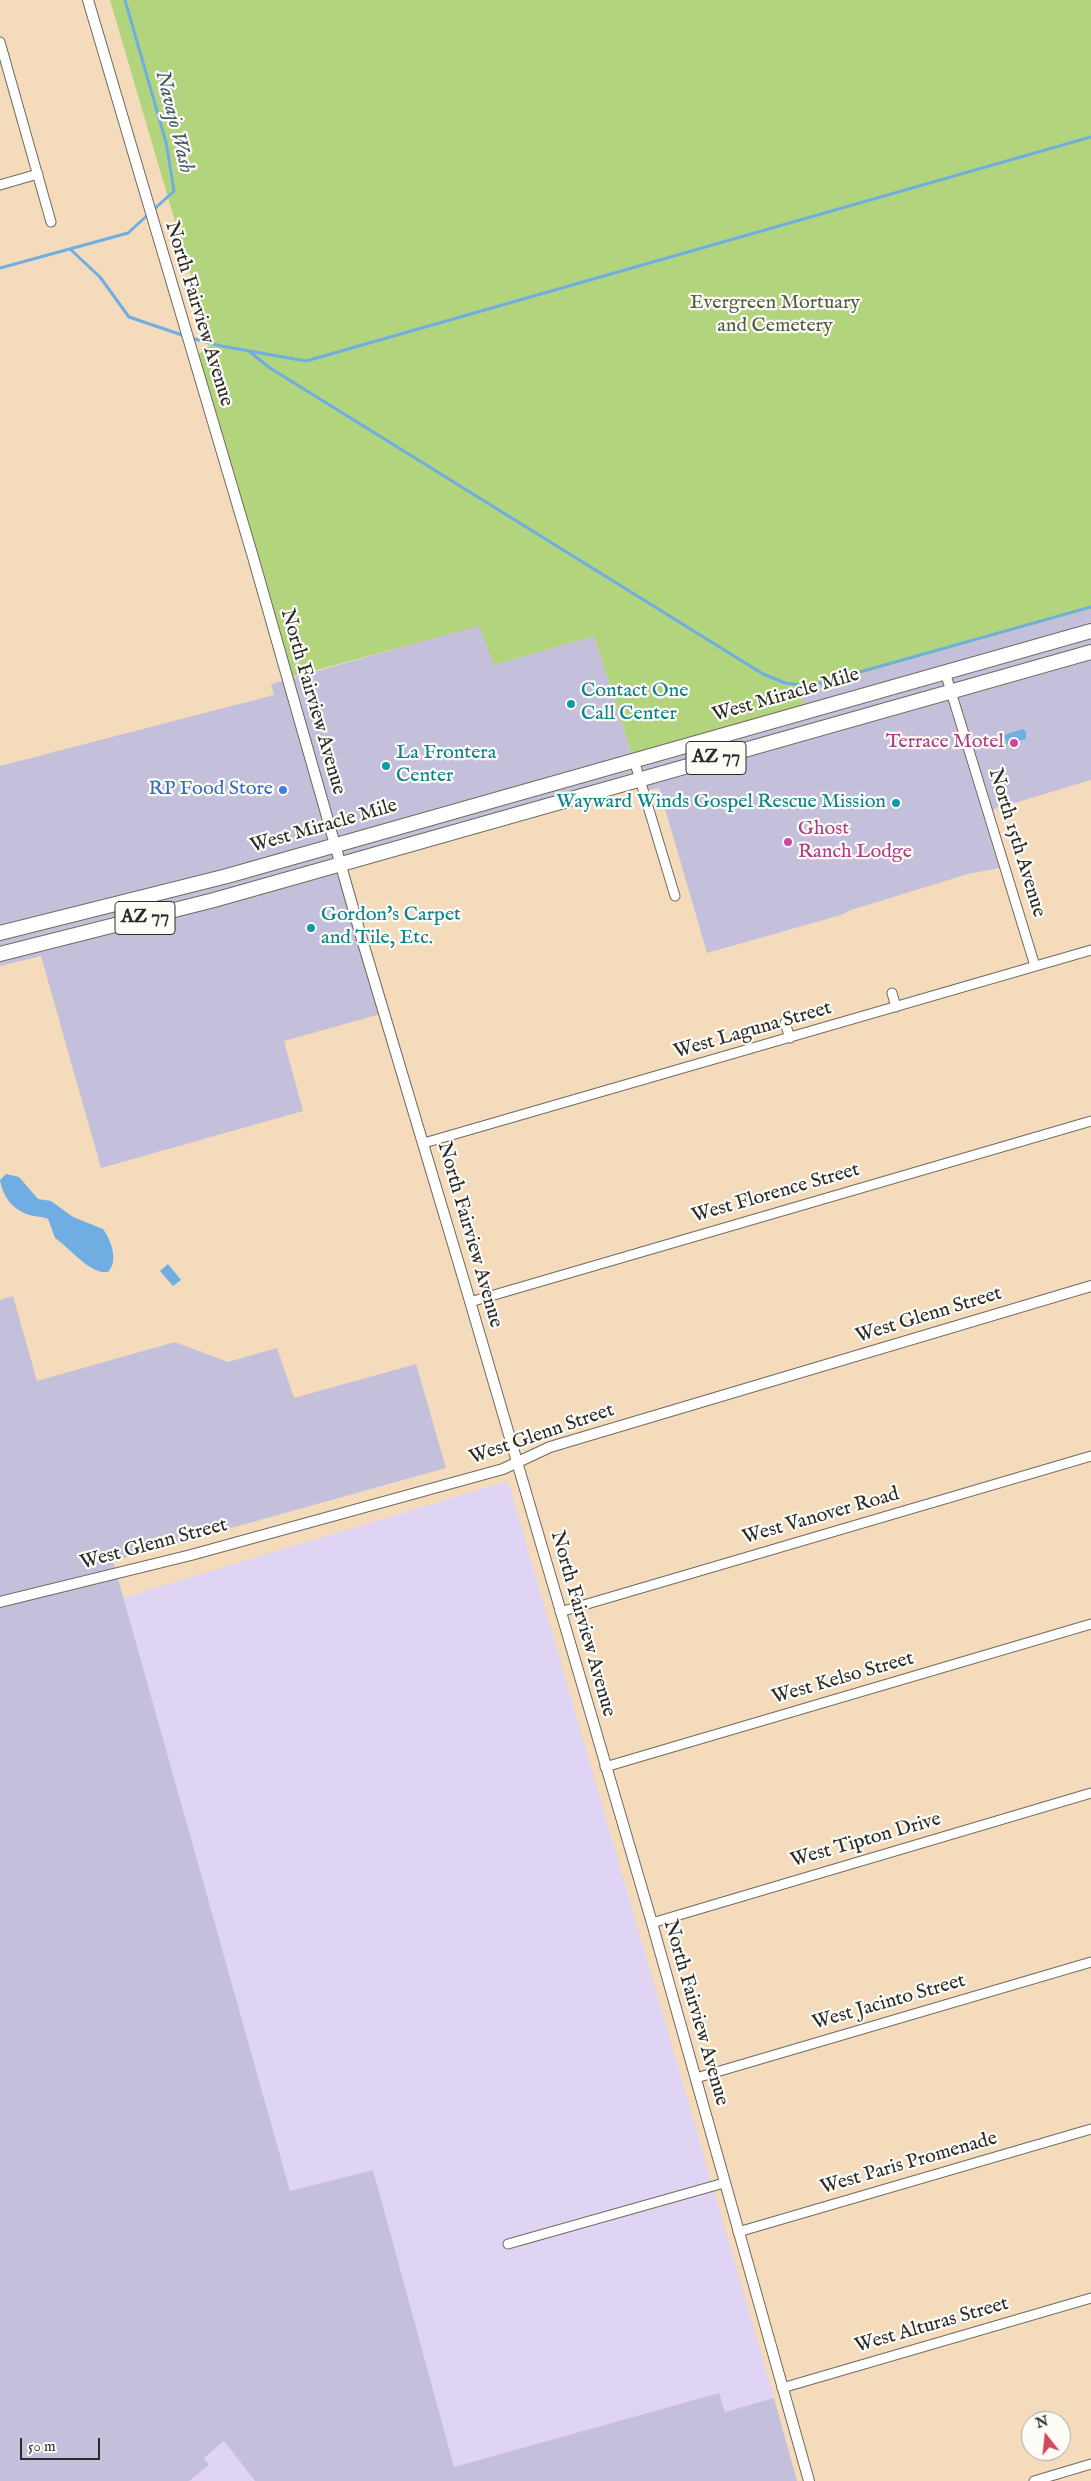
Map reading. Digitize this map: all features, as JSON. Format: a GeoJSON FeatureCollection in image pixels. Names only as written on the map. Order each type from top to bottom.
{"type":"FeatureCollection","features":[{"type":"Feature","properties":{"kind":"highway","name":"West Miracle Mile"},"geometry":{"type":"LineString","coordinates":[[0,933],[201,883],[1091,631]]}},
{"type":"Feature","properties":{"kind":"highway","name":"West Miracle Mile"},"geometry":{"type":"LineString","coordinates":[[0,954],[206,903],[1091,652]]}},
{"type":"Feature","properties":{"kind":"highway"},"geometry":{"type":"LineString","coordinates":[[0,945],[20,936],[22,928]]}},
{"type":"Feature","properties":{"kind":"street","name":"North Fairview Avenue"},"geometry":{"type":"LineString","coordinates":[[88,0],[183,326],[253,557],[340,865],[424,1143],[652,1923],[809,2481]]}},
{"type":"Feature","properties":{"kind":"street"},"geometry":{"type":"LineString","coordinates":[[1,48],[51,222]]}},
{"type":"Feature","properties":{"kind":"street"},"geometry":{"type":"LineString","coordinates":[[0,185],[38,174]]}},
{"type":"Feature","properties":{"kind":"street","name":"North 15th Avenue"},"geometry":{"type":"LineString","coordinates":[[945,672],[1035,966]]}},
{"type":"Feature","properties":{"kind":"street"},"geometry":{"type":"LineString","coordinates":[[634,760],[675,896]]}},
{"type":"Feature","properties":{"kind":"street","name":"West Laguna Street"},"geometry":{"type":"LineString","coordinates":[[424,1143],[1091,950]]}},
{"type":"Feature","properties":{"kind":"street"},"geometry":{"type":"LineString","coordinates":[[892,993],[896,1007]]}},
{"type":"Feature","properties":{"kind":"street"},"geometry":{"type":"LineString","coordinates":[[785,1023],[790,1038]]}},
{"type":"Feature","properties":{"kind":"street","name":"West Florence Street"},"geometry":{"type":"LineString","coordinates":[[470,1302],[1091,1121]]}},
{"type":"Feature","properties":{"kind":"street","name":"West Glenn Street"},"geometry":{"type":"LineString","coordinates":[[0,1602],[191,1555],[487,1474],[550,1448],[1091,1286]]}},
{"type":"Feature","properties":{"kind":"street","name":"West Vanover Road"},"geometry":{"type":"LineString","coordinates":[[560,1612],[1091,1456]]}},
{"type":"Feature","properties":{"kind":"street","name":"West Kelso Street"},"geometry":{"type":"LineString","coordinates":[[605,1767],[1091,1624]]}},
{"type":"Feature","properties":{"kind":"street","name":"West Tipton Drive"},"geometry":{"type":"LineString","coordinates":[[652,1923],[1091,1793]]}},
{"type":"Feature","properties":{"kind":"street","name":"West Jacinto Street"},"geometry":{"type":"LineString","coordinates":[[696,2078],[1091,1962]]}},
{"type":"Feature","properties":{"kind":"street","name":"West Paris Promenade"},"geometry":{"type":"LineString","coordinates":[[738,2232],[1091,2129]]}},
{"type":"Feature","properties":{"kind":"street"},"geometry":{"type":"LineString","coordinates":[[508,2244],[724,2183]]}},
{"type":"Feature","properties":{"kind":"street","name":"West Alturas Street"},"geometry":{"type":"LineString","coordinates":[[782,2388],[1091,2298]]}},
{"type":"Feature","properties":{"kind":"street"},"geometry":{"type":"LineString","coordinates":[[1034,2481],[1091,2464]]}},
{"type":"Feature","properties":{"kind":"shaded area"},"geometry":{"type":"Polygon","coordinates":[[[1091,609],[1091,780],[988,811],[1005,867],[968,874],[851,910],[841,915],[707,953],[659,788],[643,791],[640,780],[341,865],[384,1013],[284,1041],[303,1111],[101,1168],[41,956],[0,966],[0,766],[274,695],[271,684],[480,625],[494,665],[594,636],[634,760],[814,709],[792,693],[1091,609]]]}},
{"type":"Feature","properties":{"kind":"shaded area"},"geometry":{"type":"Polygon","coordinates":[[[13,1296],[37,1381],[175,1342],[228,1362],[277,1348],[294,1398],[416,1364],[446,1468],[113,1561],[290,2191],[373,2170],[454,2467],[719,2393],[725,2412],[774,2398],[797,2481],[255,2481],[224,2441],[204,2458],[209,2465],[189,2481],[0,2481],[0,1300],[13,1296]]]}},
{"type":"Feature","properties":{"kind":"shaded area"},"geometry":{"type":"Polygon","coordinates":[[[508,1481],[774,2398],[725,2412],[718,2393],[454,2467],[373,2170],[290,2191],[122,1598],[508,1481]]]}},
{"type":"Feature","properties":{"kind":"shaded area"},"geometry":{"type":"Polygon","coordinates":[[[224,2441],[255,2481],[189,2481],[209,2465],[203,2458],[224,2441]]]}},
{"type":"Feature","properties":{"kind":"green space","name":"Evergreen Mortuary and Cemetery"},"geometry":{"type":"Polygon","coordinates":[[[110,0],[1091,0],[1091,609],[793,693],[814,709],[634,760],[594,636],[494,665],[479,626],[287,678],[193,359],[211,344],[110,0]]]}},
{"type":"Feature","properties":{"kind":"water"},"geometry":{"type":"Polygon","coordinates":[[[1023,729],[1026,732],[1026,739],[1007,744],[1004,735],[1023,729]]]}},
{"type":"Feature","properties":{"kind":"water"},"geometry":{"type":"Polygon","coordinates":[[[6,1174],[19,1177],[38,1199],[51,1201],[73,1217],[103,1229],[113,1250],[113,1262],[108,1272],[101,1272],[87,1265],[55,1238],[48,1219],[29,1215],[13,1206],[3,1192],[0,1180],[6,1174]]]}},
{"type":"Feature","properties":{"kind":"water"},"geometry":{"type":"Polygon","coordinates":[[[168,1264],[181,1280],[173,1286],[160,1271],[168,1264]]]}},
{"type":"Feature","properties":{"kind":"waterway","name":"Navajo Wash"},"geometry":{"type":"LineString","coordinates":[[0,268],[128,233],[174,191],[166,142],[125,0]]}},
{"type":"Feature","properties":{"kind":"waterway"},"geometry":{"type":"LineString","coordinates":[[191,338],[221,346],[306,361],[1091,137]]}},
{"type":"Feature","properties":{"kind":"waterway"},"geometry":{"type":"LineString","coordinates":[[70,249],[100,277],[129,317],[185,336]]}},
{"type":"Feature","properties":{"kind":"waterway"},"geometry":{"type":"LineString","coordinates":[[250,352],[270,368],[763,674],[785,683],[810,686],[1091,607]]}},
{"type":"Feature","properties":{"kind":"place","name":"Contact One Call Center"},"geometry":{"type":"Point","coordinates":[571,704]}},
{"type":"Feature","properties":{"kind":"place","name":"Terrace Motel"},"geometry":{"type":"Point","coordinates":[1014,743]}},
{"type":"Feature","properties":{"kind":"place","name":"La Frontera Center"},"geometry":{"type":"Point","coordinates":[386,766]}},
{"type":"Feature","properties":{"kind":"place","name":"RP Food Store"},"geometry":{"type":"Point","coordinates":[283,790]}},
{"type":"Feature","properties":{"kind":"place","name":"Wayward Winds Gospel Rescue Mission"},"geometry":{"type":"Point","coordinates":[896,803]}},
{"type":"Feature","properties":{"kind":"place","name":"Ghost Ranch Lodge"},"geometry":{"type":"Point","coordinates":[788,842]}},
{"type":"Feature","properties":{"kind":"place","name":"Gordon's Carpet and Tile, Etc."},"geometry":{"type":"Point","coordinates":[311,928]}}]}
